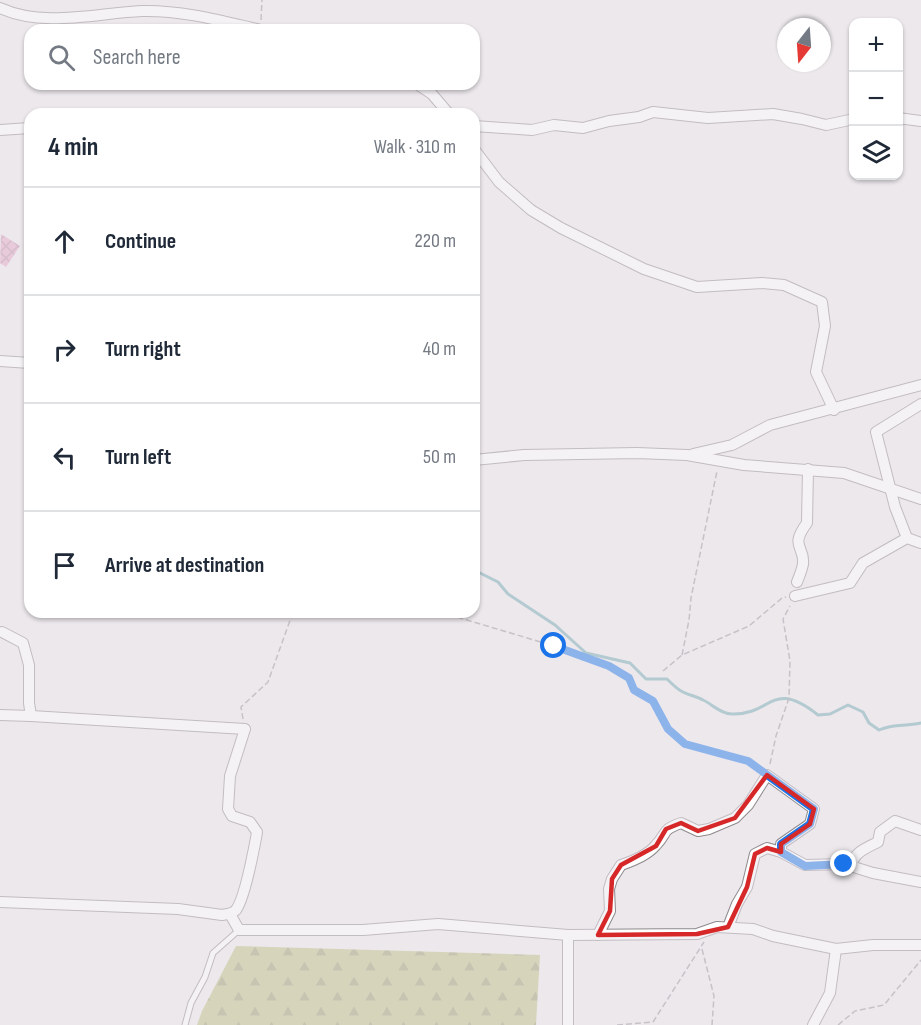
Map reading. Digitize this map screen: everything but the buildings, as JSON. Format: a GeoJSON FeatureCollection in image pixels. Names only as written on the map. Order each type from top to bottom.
{"type":"FeatureCollection","features":[{"type":"Feature","properties":{"kind":"street"},"geometry":{"type":"LineString","coordinates":[[0,8],[35,18],[157,12],[236,24]]}},
{"type":"Feature","properties":{"kind":"street"},"geometry":{"type":"LineString","coordinates":[[425,90],[444,108]]}},
{"type":"Feature","properties":{"kind":"street"},"geometry":{"type":"LineString","coordinates":[[480,126],[532,130],[554,125],[583,128],[653,112],[708,118],[773,114],[826,125],[849,120]]}},
{"type":"Feature","properties":{"kind":"street"},"geometry":{"type":"LineString","coordinates":[[903,119],[921,121]]}},
{"type":"Feature","properties":{"kind":"street"},"geometry":{"type":"LineString","coordinates":[[0,130],[24,128]]}},
{"type":"Feature","properties":{"kind":"street"},"geometry":{"type":"LineString","coordinates":[[480,157],[500,182],[531,210],[561,228],[652,272],[697,287],[762,283],[784,285],[822,302],[825,326],[816,372],[834,410]]}},
{"type":"Feature","properties":{"kind":"street"},"geometry":{"type":"LineString","coordinates":[[0,361],[24,363]]}},
{"type":"Feature","properties":{"kind":"street"},"geometry":{"type":"LineString","coordinates":[[687,455],[732,445],[770,425],[834,410],[858,401],[921,385]]}},
{"type":"Feature","properties":{"kind":"street"},"geometry":{"type":"LineString","coordinates":[[921,404],[876,432],[895,507],[907,538],[921,543]]}},
{"type":"Feature","properties":{"kind":"street"},"geometry":{"type":"LineString","coordinates":[[480,459],[524,455],[637,453],[687,455],[744,465],[843,473],[921,499]]}},
{"type":"Feature","properties":{"kind":"street"},"geometry":{"type":"LineString","coordinates":[[797,582],[804,562],[797,544],[807,523],[808,469]]}},
{"type":"Feature","properties":{"kind":"street"},"geometry":{"type":"LineString","coordinates":[[795,596],[850,583],[863,563],[907,538]]}},
{"type":"Feature","properties":{"kind":"street"},"geometry":{"type":"LineString","coordinates":[[2,632],[23,643],[29,665],[31,716]]}},
{"type":"Feature","properties":{"kind":"street"},"geometry":{"type":"LineString","coordinates":[[0,715],[245,729],[230,776],[228,810],[232,816],[250,822],[257,832],[241,898],[236,909],[230,914],[153,907],[0,902]]}},
{"type":"Feature","properties":{"kind":"street"},"geometry":{"type":"LineString","coordinates":[[598,935],[610,911],[609,889],[621,864],[633,861],[656,846],[666,829],[681,824],[698,831],[735,818],[748,805],[767,775],[814,809],[810,824],[781,844],[781,852]]}},
{"type":"Feature","properties":{"kind":"street"},"geometry":{"type":"LineString","coordinates":[[851,866],[859,851],[878,842],[880,832],[895,821],[921,830]]}},
{"type":"Feature","properties":{"kind":"street"},"geometry":{"type":"LineString","coordinates":[[728,927],[747,887],[755,854],[767,848],[781,852],[805,866],[844,864],[873,873],[920,881]]}},
{"type":"Feature","properties":{"kind":"street"},"geometry":{"type":"LineString","coordinates":[[230,914],[239,930],[363,930],[438,924],[568,935],[598,935],[697,934],[712,928],[728,927],[761,930],[773,936],[836,949],[873,945],[921,945]]}},
{"type":"Feature","properties":{"kind":"street"},"geometry":{"type":"LineString","coordinates":[[568,935],[568,1025]]}},
{"type":"Feature","properties":{"kind":"street"},"geometry":{"type":"LineString","coordinates":[[813,1025],[830,993],[836,949]]}},
{"type":"Feature","properties":{"kind":"lane"},"geometry":{"type":"LineString","coordinates":[[185,1025],[191,1003],[205,977],[213,953],[239,930]]}},
{"type":"Feature","properties":{"kind":"path"},"geometry":{"type":"LineString","coordinates":[[260,24],[262,0]]}},
{"type":"Feature","properties":{"kind":"path"},"geometry":{"type":"LineString","coordinates":[[682,655],[691,598],[719,462]]}},
{"type":"Feature","properties":{"kind":"path"},"geometry":{"type":"LineString","coordinates":[[663,671],[682,655],[749,626],[782,598],[795,596]]}},
{"type":"Feature","properties":{"kind":"path"},"geometry":{"type":"LineString","coordinates":[[460,618],[554,646],[609,666],[629,678],[634,690],[653,701],[668,729],[685,744],[748,761],[767,775],[776,735],[789,698],[790,661],[783,619],[795,596]]}},
{"type":"Feature","properties":{"kind":"path"},"geometry":{"type":"LineString","coordinates":[[245,729],[241,706],[268,682],[291,618]]}},
{"type":"Feature","properties":{"kind":"path"},"geometry":{"type":"LineString","coordinates":[[617,1025],[653,1022],[712,928]]}},
{"type":"Feature","properties":{"kind":"path"},"geometry":{"type":"LineString","coordinates":[[701,948],[714,996],[712,1025]]}},
{"type":"Feature","properties":{"kind":"path"},"geometry":{"type":"LineString","coordinates":[[838,1025],[855,1011],[884,1005],[921,960]]}},
{"type":"Feature","properties":{"kind":"highlighted area"},"geometry":{"type":"Polygon","coordinates":[[[767,775],[814,809],[810,824],[781,844],[781,852],[767,848],[755,854],[747,887],[728,927],[697,934],[598,935],[610,911],[612,879],[621,865],[656,846],[666,829],[681,823],[698,831],[735,818],[767,775]]]}},
{"type":"Feature","properties":{"kind":"green space"},"geometry":{"type":"Polygon","coordinates":[[[236,946],[540,955],[536,1025],[197,1025],[236,946]]]}},
{"type":"Feature","properties":{"kind":"waterway"},"geometry":{"type":"LineString","coordinates":[[480,573],[498,582],[508,594],[555,625],[586,653],[630,663],[646,679],[667,679],[681,691],[724,712],[746,713],[773,701],[790,699],[818,715],[830,714],[848,705],[863,712],[869,723],[879,730],[921,723]]}},
{"type":"Feature","properties":{"kind":"route"},"geometry":{"type":"LineString","coordinates":[[554,646],[609,666],[629,678],[634,690],[653,701],[668,729],[685,744],[748,761],[814,809],[810,824],[781,844],[781,852],[805,866],[844,864]]}}]}
